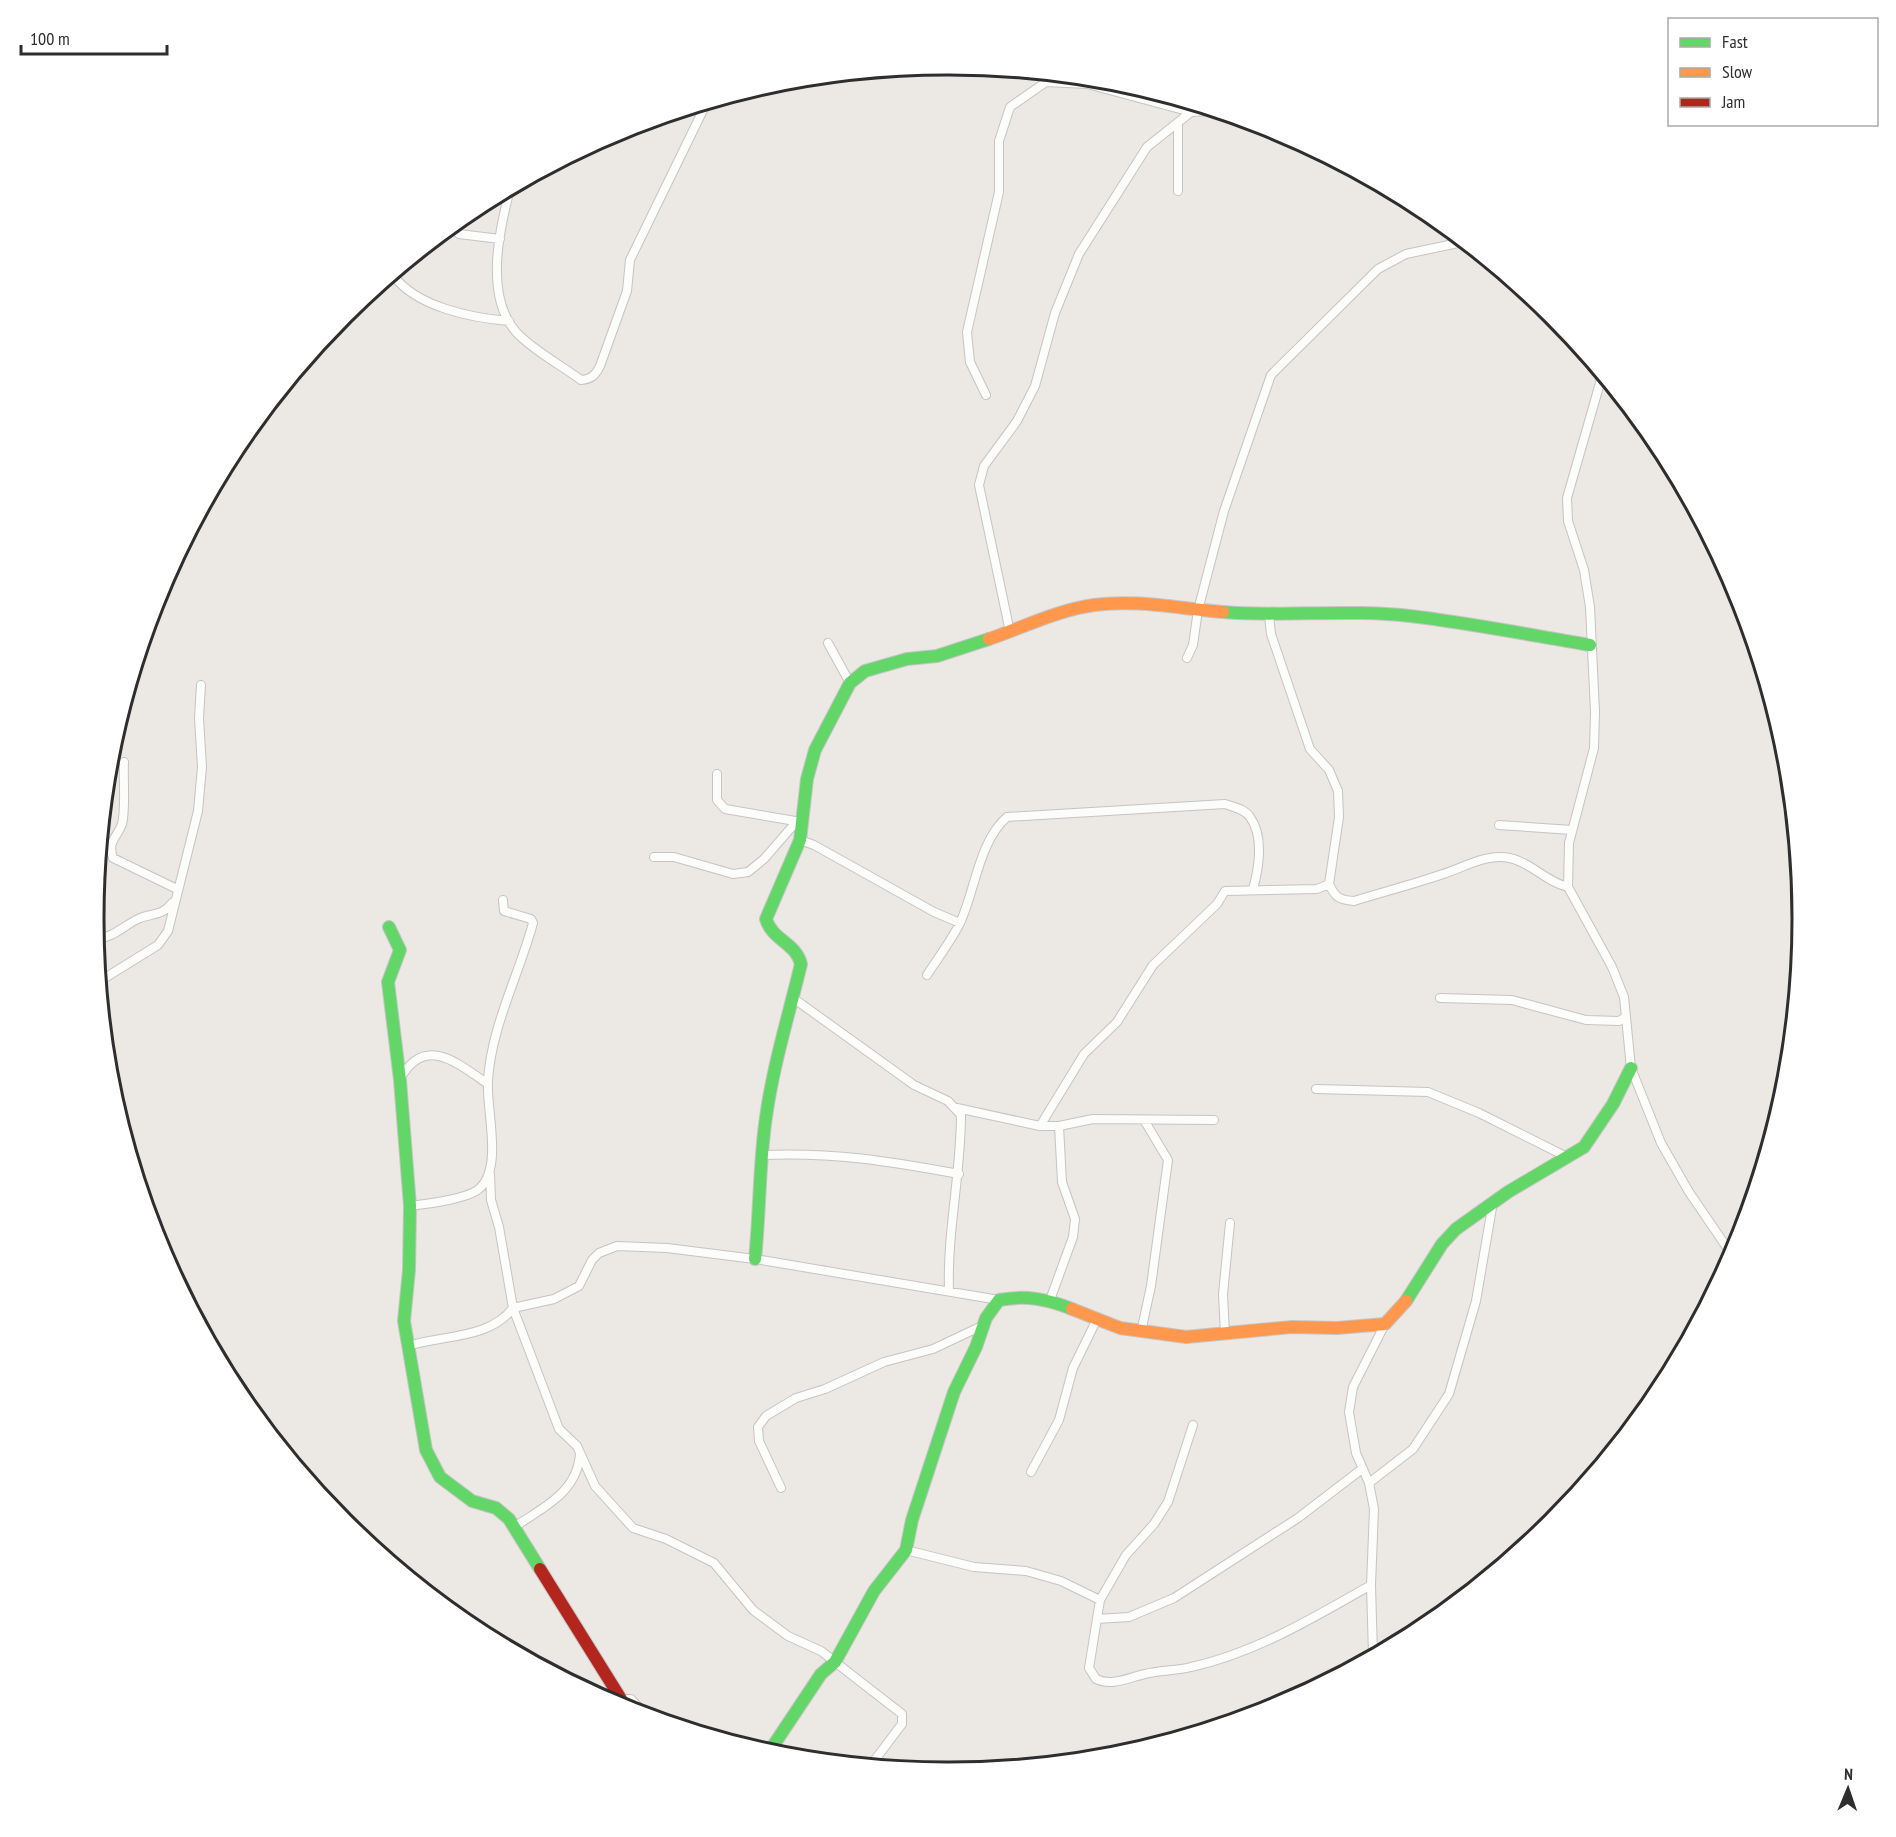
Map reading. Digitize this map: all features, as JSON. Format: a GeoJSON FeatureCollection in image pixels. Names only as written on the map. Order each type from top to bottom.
{"type":"FeatureCollection","features":[{"type":"Feature","properties":{"kind":"street"},"geometry":{"type":"LineString","coordinates":[[986,395],[970,362],[967,332],[999,192],[999,141],[1010,107],[1046,82],[1082,86]]}},
{"type":"Feature","properties":{"kind":"street"},"geometry":{"type":"LineString","coordinates":[[1010,632],[979,485],[984,466],[1017,421],[1035,386],[1054,313],[1079,254],[1147,147],[1178,125],[1191,112],[1143,98]]}},
{"type":"Feature","properties":{"kind":"street"},"geometry":{"type":"LineString","coordinates":[[508,199],[500,239],[497,280],[509,321],[517,333],[581,380],[596,375],[627,291],[630,260],[702,112]]}},
{"type":"Feature","properties":{"kind":"street"},"geometry":{"type":"LineString","coordinates":[[1178,125],[1178,191]]}},
{"type":"Feature","properties":{"kind":"street"},"geometry":{"type":"LineString","coordinates":[[458,232],[500,239]]}},
{"type":"Feature","properties":{"kind":"street"},"geometry":{"type":"LineString","coordinates":[[1187,658],[1193,645],[1198,610],[1224,511],[1271,375],[1378,269],[1406,254],[1454,244]]}},
{"type":"Feature","properties":{"kind":"street"},"geometry":{"type":"LineString","coordinates":[[397,280],[401,286],[431,302],[466,314],[509,321]]}},
{"type":"Feature","properties":{"kind":"street"},"geometry":{"type":"LineString","coordinates":[[1600,384],[1566,498],[1568,521],[1588,587],[1595,712],[1594,748],[1572,830],[1568,887],[1612,967],[1624,997],[1631,1068],[1661,1143],[1689,1192],[1725,1245]]}},
{"type":"Feature","properties":{"kind":"street"},"geometry":{"type":"LineString","coordinates":[[755,1259],[761,1207],[761,1155],[766,1115],[801,956],[767,927],[766,919],[800,840],[800,822],[814,750],[850,683],[865,671],[907,659],[938,656],[1010,632],[1037,620],[1092,605],[1147,604],[1269,616],[1312,612],[1409,616],[1590,645]]}},
{"type":"Feature","properties":{"kind":"street"},"geometry":{"type":"LineString","coordinates":[[1269,616],[1271,634],[1310,749],[1329,770],[1338,791],[1339,817],[1329,884],[1334,895],[1341,900],[1353,900],[1445,874],[1486,858],[1504,856],[1524,864],[1554,884],[1568,887]]}},
{"type":"Feature","properties":{"kind":"street"},"geometry":{"type":"LineString","coordinates":[[828,643],[850,683]]}},
{"type":"Feature","properties":{"kind":"street"},"geometry":{"type":"LineString","coordinates":[[106,977],[158,945],[168,932],[198,811],[202,767],[199,718],[201,685]]}},
{"type":"Feature","properties":{"kind":"street"},"geometry":{"type":"LineString","coordinates":[[124,762],[122,824],[111,840],[110,848],[113,858],[177,889]]}},
{"type":"Feature","properties":{"kind":"street"},"geometry":{"type":"LineString","coordinates":[[717,774],[717,800],[725,808],[800,822]]}},
{"type":"Feature","properties":{"kind":"street"},"geometry":{"type":"LineString","coordinates":[[927,975],[960,923],[976,873],[999,824],[1013,816],[1225,804],[1241,809],[1250,817],[1256,832],[1259,869],[1253,889]]}},
{"type":"Feature","properties":{"kind":"street"},"geometry":{"type":"LineString","coordinates":[[654,857],[674,857],[733,874],[742,874],[764,860],[800,822]]}},
{"type":"Feature","properties":{"kind":"street"},"geometry":{"type":"LineString","coordinates":[[1499,825],[1572,830]]}},
{"type":"Feature","properties":{"kind":"street"},"geometry":{"type":"LineString","coordinates":[[800,840],[814,845],[934,912],[960,923]]}},
{"type":"Feature","properties":{"kind":"street"},"geometry":{"type":"LineString","coordinates":[[1040,1126],[1084,1054],[1117,1022],[1153,965],[1217,904],[1225,891],[1317,889],[1329,884]]}},
{"type":"Feature","properties":{"kind":"street"},"geometry":{"type":"LineString","coordinates":[[503,900],[504,911],[531,919],[533,923],[522,964],[500,1019],[490,1058],[488,1084],[491,1200],[499,1227],[513,1308],[559,1429],[580,1452],[595,1486],[633,1528],[666,1539],[714,1563],[760,1615],[788,1636],[821,1651],[903,1717],[902,1724],[876,1758]]}},
{"type":"Feature","properties":{"kind":"street"},"geometry":{"type":"LineString","coordinates":[[105,937],[116,935],[139,918],[156,915],[168,909],[174,901]]}},
{"type":"Feature","properties":{"kind":"street"},"geometry":{"type":"LineString","coordinates":[[389,927],[400,950],[388,982],[400,1080],[410,1206],[409,1270],[404,1311],[426,1450],[430,1462],[445,1481],[476,1503],[496,1508],[514,1527],[612,1692]]}},
{"type":"Feature","properties":{"kind":"street"},"geometry":{"type":"LineString","coordinates":[[793,998],[914,1085],[957,1108],[1040,1126],[1059,1126],[1093,1119],[1214,1120]]}},
{"type":"Feature","properties":{"kind":"street"},"geometry":{"type":"LineString","coordinates":[[1440,998],[1512,1000],[1586,1020],[1619,1021],[1626,1017]]}},
{"type":"Feature","properties":{"kind":"street"},"geometry":{"type":"LineString","coordinates":[[400,1080],[406,1068],[427,1054],[440,1055],[458,1063],[488,1084]]}},
{"type":"Feature","properties":{"kind":"street"},"geometry":{"type":"LineString","coordinates":[[1373,1647],[1371,1585],[1375,1528],[1369,1483],[1362,1469],[1349,1412],[1350,1397],[1361,1369],[1385,1324],[1407,1299],[1442,1244],[1464,1222],[1493,1202],[1569,1158],[1592,1138],[1631,1068]]}},
{"type":"Feature","properties":{"kind":"street"},"geometry":{"type":"LineString","coordinates":[[1316,1089],[1428,1092],[1499,1123],[1569,1158]]}},
{"type":"Feature","properties":{"kind":"street"},"geometry":{"type":"LineString","coordinates":[[949,1290],[948,1269],[959,1174],[961,1115],[957,1108]]}},
{"type":"Feature","properties":{"kind":"street"},"geometry":{"type":"LineString","coordinates":[[1141,1332],[1151,1286],[1168,1160],[1144,1120]]}},
{"type":"Feature","properties":{"kind":"street"},"geometry":{"type":"LineString","coordinates":[[1050,1300],[1073,1237],[1075,1219],[1062,1182],[1059,1126]]}},
{"type":"Feature","properties":{"kind":"street"},"geometry":{"type":"LineString","coordinates":[[761,1155],[860,1156],[959,1174]]}},
{"type":"Feature","properties":{"kind":"street"},"geometry":{"type":"LineString","coordinates":[[410,1206],[470,1195],[480,1188],[490,1174]]}},
{"type":"Feature","properties":{"kind":"street"},"geometry":{"type":"LineString","coordinates":[[1369,1483],[1413,1449],[1449,1394],[1476,1301],[1493,1202]]}},
{"type":"Feature","properties":{"kind":"street"},"geometry":{"type":"LineString","coordinates":[[1225,1334],[1223,1294],[1230,1223]]}},
{"type":"Feature","properties":{"kind":"street"},"geometry":{"type":"LineString","coordinates":[[408,1346],[492,1326],[505,1318],[513,1308],[554,1299],[579,1286],[592,1260],[599,1253],[617,1245],[667,1248],[755,1259],[999,1300],[1020,1296],[1050,1300],[1097,1319],[1141,1332],[1196,1337],[1292,1327],[1337,1328],[1385,1324]]}},
{"type":"Feature","properties":{"kind":"street"},"geometry":{"type":"LineString","coordinates":[[774,1744],[821,1674],[835,1662],[874,1591],[906,1550],[912,1520],[954,1392],[984,1325],[999,1300]]}},
{"type":"Feature","properties":{"kind":"street"},"geometry":{"type":"LineString","coordinates":[[1031,1472],[1059,1420],[1073,1368],[1097,1319]]}},
{"type":"Feature","properties":{"kind":"street"},"geometry":{"type":"LineString","coordinates":[[781,1488],[759,1441],[758,1427],[766,1416],[796,1398],[825,1389],[884,1362],[933,1349],[984,1325]]}},
{"type":"Feature","properties":{"kind":"street"},"geometry":{"type":"LineString","coordinates":[[1193,1425],[1168,1502],[1154,1524],[1126,1555],[1100,1600],[1089,1668],[1096,1679],[1113,1682],[1146,1673],[1191,1667],[1232,1654],[1307,1622],[1371,1585]]}},
{"type":"Feature","properties":{"kind":"street"},"geometry":{"type":"LineString","coordinates":[[514,1527],[555,1500],[568,1487],[576,1474],[580,1452]]}},
{"type":"Feature","properties":{"kind":"street"},"geometry":{"type":"LineString","coordinates":[[1097,1619],[1129,1617],[1174,1598],[1298,1518],[1362,1469]]}},
{"type":"Feature","properties":{"kind":"street"},"geometry":{"type":"LineString","coordinates":[[906,1550],[974,1567],[1026,1571],[1061,1581],[1100,1600]]}},
{"type":"Feature","properties":{"kind":"traffic: fast"},"geometry":{"type":"LineString","coordinates":[[1223,612],[1363,613],[1410,616],[1590,645]]}},
{"type":"Feature","properties":{"kind":"traffic: fast"},"geometry":{"type":"LineString","coordinates":[[755,1259],[766,1117],[777,1059],[801,964],[794,951],[773,932],[766,919],[800,840],[807,779],[815,750],[850,683],[865,671],[907,659],[937,656],[989,639]]}},
{"type":"Feature","properties":{"kind":"traffic: fast"},"geometry":{"type":"LineString","coordinates":[[389,927],[400,950],[388,982],[400,1080],[410,1206],[409,1270],[404,1321],[426,1450],[440,1477],[472,1501],[496,1508],[509,1519],[540,1569]]}},
{"type":"Feature","properties":{"kind":"traffic: fast"},"geometry":{"type":"LineString","coordinates":[[1406,1301],[1442,1244],[1456,1229],[1508,1192],[1584,1147],[1613,1104],[1631,1068]]}},
{"type":"Feature","properties":{"kind":"traffic: fast"},"geometry":{"type":"LineString","coordinates":[[774,1744],[821,1674],[835,1662],[874,1591],[906,1550],[912,1520],[954,1392],[976,1347],[986,1318],[999,1300],[1018,1298],[1036,1299],[1072,1309]]}},
{"type":"Feature","properties":{"kind":"traffic: slow"},"geometry":{"type":"LineString","coordinates":[[989,639],[1054,615],[1081,607],[1110,603],[1223,612]]}},
{"type":"Feature","properties":{"kind":"traffic: slow"},"geometry":{"type":"LineString","coordinates":[[1072,1309],[1120,1328],[1186,1337],[1292,1327],[1337,1328],[1385,1324],[1406,1301]]}},
{"type":"Feature","properties":{"kind":"traffic: jam"},"geometry":{"type":"LineString","coordinates":[[540,1569],[619,1695]]}}]}
